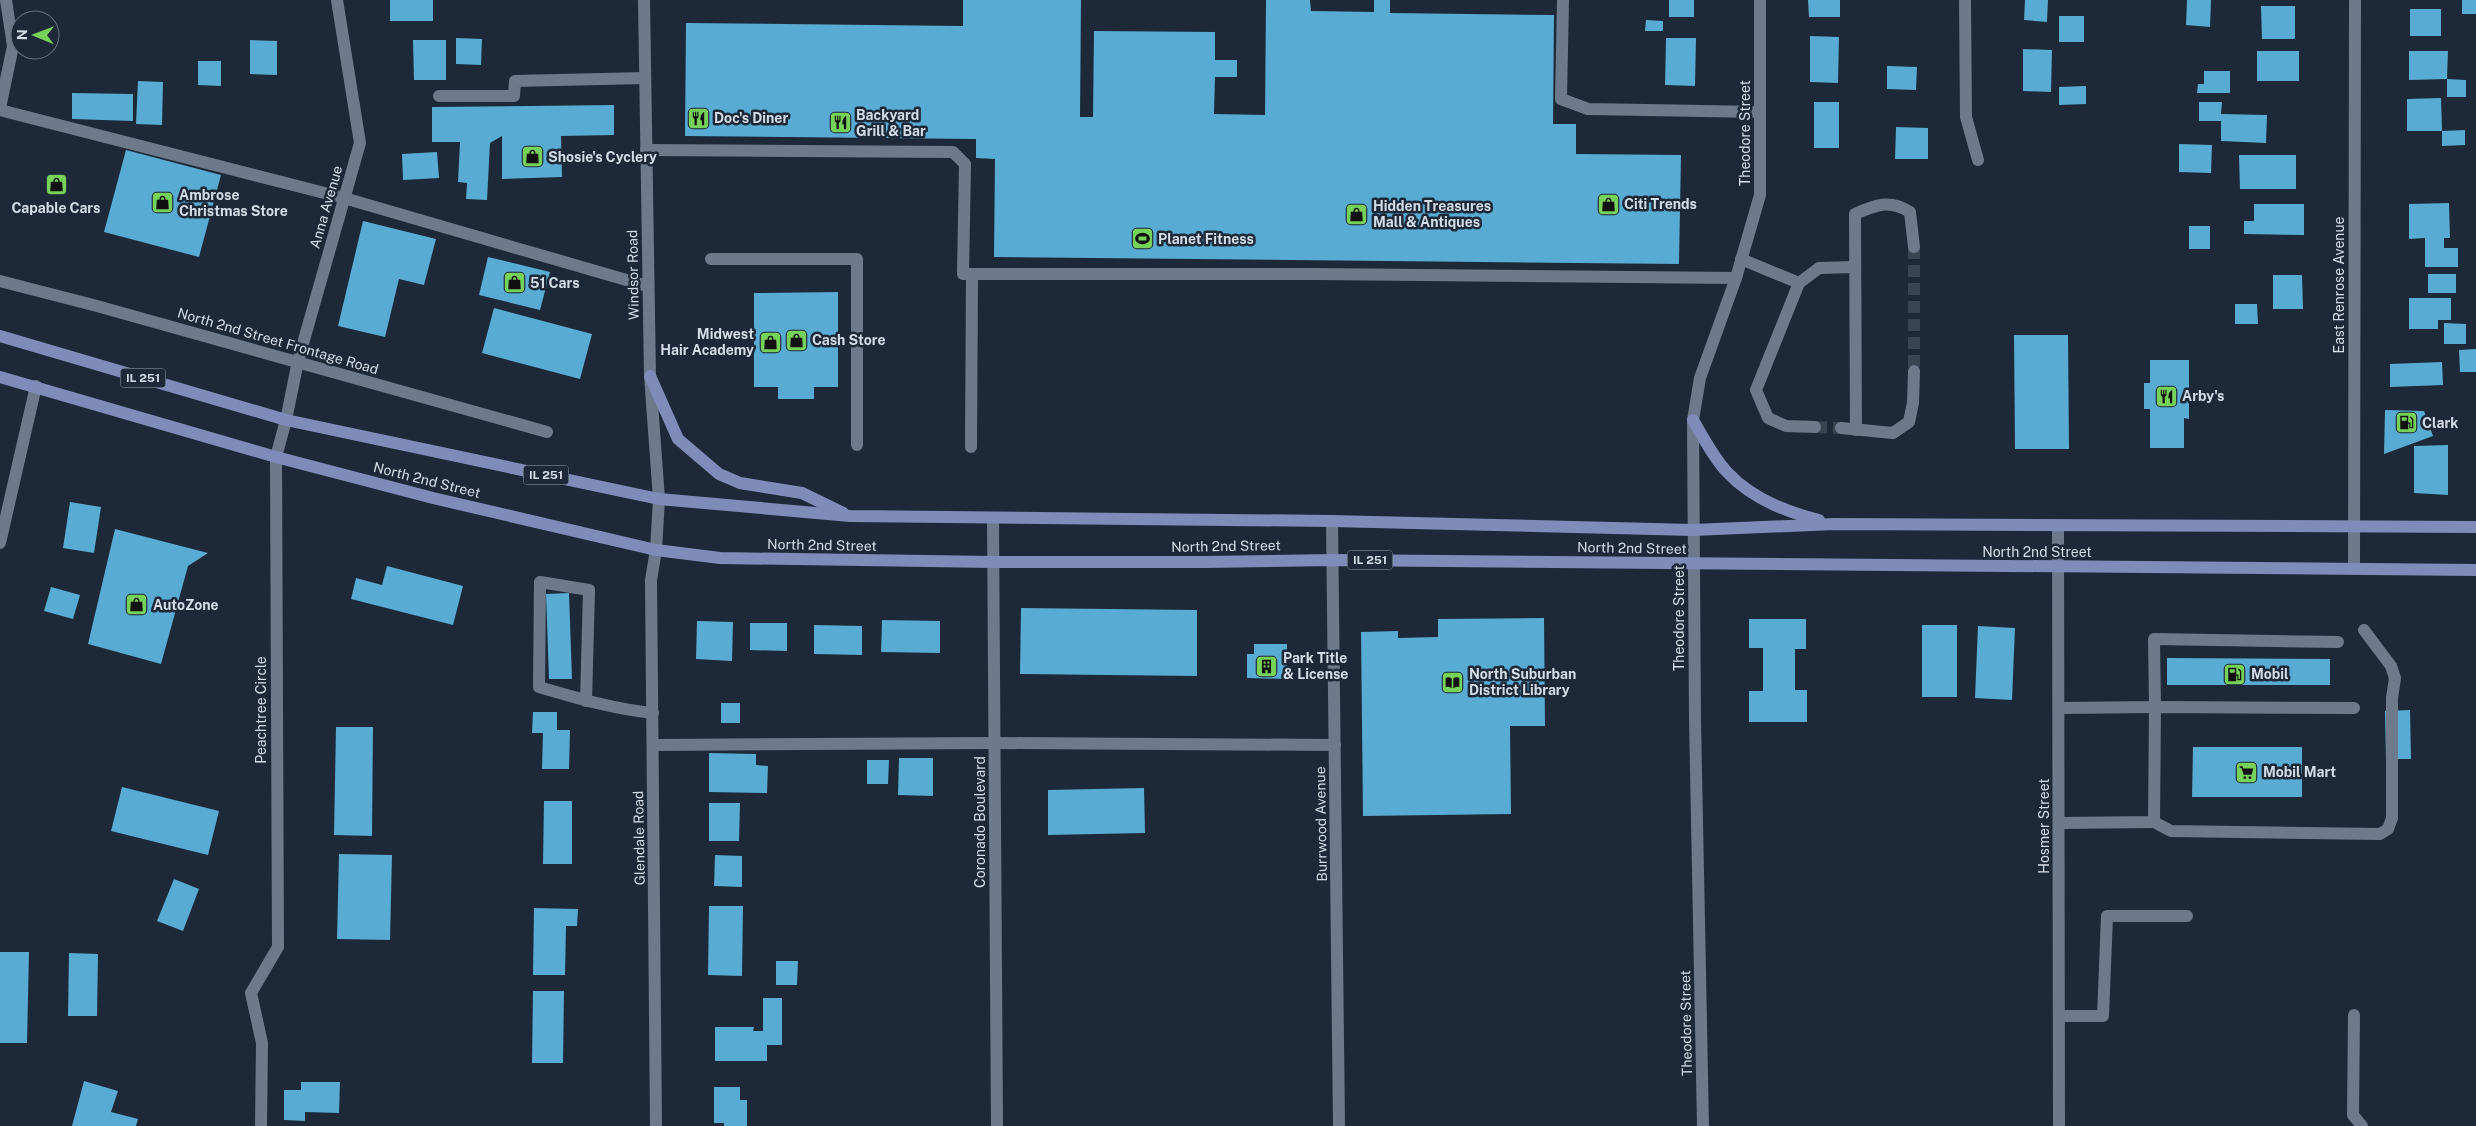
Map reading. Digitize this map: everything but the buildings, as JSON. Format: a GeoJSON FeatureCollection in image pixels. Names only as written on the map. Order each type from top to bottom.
{"type":"FeatureCollection","features":[{"type":"Feature","properties":{"kind":"main road","name":"North 2nd Street"},"geometry":{"type":"LineString","coordinates":[[0,336],[286,420],[658,499],[850,516],[993,519],[1332,521],[1693,530],[1834,524],[2476,527]]}},
{"type":"Feature","properties":{"kind":"main road"},"geometry":{"type":"LineString","coordinates":[[650,376],[678,439],[719,474],[740,483],[802,493],[850,516]]}},
{"type":"Feature","properties":{"kind":"main road","name":"North 2nd Street"},"geometry":{"type":"LineString","coordinates":[[0,377],[276,457],[433,498],[656,550],[720,558],[993,562],[1332,560],[2059,568],[2476,570]]}},
{"type":"Feature","properties":{"kind":"main road"},"geometry":{"type":"LineString","coordinates":[[1693,420],[1728,473],[1749,489],[1772,505],[1792,513],[1834,524]]}},
{"type":"Feature","properties":{"kind":"street"},"geometry":{"type":"LineString","coordinates":[[6,0],[13,46],[0,109],[344,198],[647,286]]}},
{"type":"Feature","properties":{"kind":"street","name":"Anna Avenue"},"geometry":{"type":"LineString","coordinates":[[286,420],[298,361],[360,143],[337,0]]}},
{"type":"Feature","properties":{"kind":"street","name":"Windsor Road"},"geometry":{"type":"LineString","coordinates":[[644,0],[647,286],[650,376],[658,499],[656,550]]}},
{"type":"Feature","properties":{"kind":"street"},"geometry":{"type":"LineString","coordinates":[[1563,0],[1561,99],[1588,109],[1760,112]]}},
{"type":"Feature","properties":{"kind":"street","name":"Theodore Street"},"geometry":{"type":"LineString","coordinates":[[1703,1126],[1695,729],[1693,420],[1700,378],[1736,278],[1760,195],[1760,0]]}},
{"type":"Feature","properties":{"kind":"street"},"geometry":{"type":"LineString","coordinates":[[1966,0],[1966,118],[1978,160]]}},
{"type":"Feature","properties":{"kind":"street","name":"East Renrose Avenue"},"geometry":{"type":"LineString","coordinates":[[2354,569],[2355,0]]}},
{"type":"Feature","properties":{"kind":"street"},"geometry":{"type":"LineString","coordinates":[[439,96],[514,96],[515,81],[645,78]]}},
{"type":"Feature","properties":{"kind":"street"},"geometry":{"type":"LineString","coordinates":[[646,150],[953,152],[965,164],[963,274],[1736,278]]}},
{"type":"Feature","properties":{"kind":"street"},"geometry":{"type":"LineString","coordinates":[[1856,430],[1855,214],[1876,205],[1900,205],[1910,212],[1914,247]]}},
{"type":"Feature","properties":{"kind":"street"},"geometry":{"type":"LineString","coordinates":[[711,259],[857,259],[857,445]]}},
{"type":"Feature","properties":{"kind":"street"},"geometry":{"type":"LineString","coordinates":[[1741,259],[1799,283]]}},
{"type":"Feature","properties":{"kind":"street"},"geometry":{"type":"LineString","coordinates":[[1815,428],[1786,426],[1768,418],[1756,390],[1799,283],[1819,268],[1854,267]]}},
{"type":"Feature","properties":{"kind":"street"},"geometry":{"type":"LineString","coordinates":[[971,447],[972,274]]}},
{"type":"Feature","properties":{"kind":"street","name":"North 2nd Street Frontage Road"},"geometry":{"type":"LineString","coordinates":[[0,281],[298,361],[548,432]]}},
{"type":"Feature","properties":{"kind":"street"},"geometry":{"type":"LineString","coordinates":[[1841,428],[1893,433],[1909,422],[1913,403],[1914,372]]}},
{"type":"Feature","properties":{"kind":"street"},"geometry":{"type":"LineString","coordinates":[[0,543],[36,386]]}},
{"type":"Feature","properties":{"kind":"street","name":"Peachtree Circle"},"geometry":{"type":"LineString","coordinates":[[261,1126],[262,1043],[251,993],[278,947],[276,457],[286,420]]}},
{"type":"Feature","properties":{"kind":"street","name":"Coronado Boulevard"},"geometry":{"type":"LineString","coordinates":[[993,519],[997,1126]]}},
{"type":"Feature","properties":{"kind":"street","name":"Burrwood Avenue"},"geometry":{"type":"LineString","coordinates":[[1332,521],[1339,1126]]}},
{"type":"Feature","properties":{"kind":"street","name":"Hosmer Street"},"geometry":{"type":"LineString","coordinates":[[2058,526],[2059,1126]]}},
{"type":"Feature","properties":{"kind":"street","name":"Glendale Road"},"geometry":{"type":"LineString","coordinates":[[656,550],[651,580],[656,1126]]}},
{"type":"Feature","properties":{"kind":"street"},"geometry":{"type":"LineString","coordinates":[[586,701],[588,590],[540,582],[539,688],[618,710],[653,713]]}},
{"type":"Feature","properties":{"kind":"street"},"geometry":{"type":"LineString","coordinates":[[2059,823],[2154,822],[2171,831],[2333,835],[2380,834],[2388,829],[2392,810],[2392,698],[2395,678],[2391,666],[2364,630]]}},
{"type":"Feature","properties":{"kind":"street"},"geometry":{"type":"LineString","coordinates":[[2154,822],[2154,639],[2338,642]]}},
{"type":"Feature","properties":{"kind":"street"},"geometry":{"type":"LineString","coordinates":[[2059,708],[2354,708]]}},
{"type":"Feature","properties":{"kind":"street"},"geometry":{"type":"LineString","coordinates":[[653,745],[994,743],[1335,745]]}},
{"type":"Feature","properties":{"kind":"street"},"geometry":{"type":"LineString","coordinates":[[2059,1016],[2104,1016],[2107,916],[2187,916]]}},
{"type":"Feature","properties":{"kind":"street"},"geometry":{"type":"LineString","coordinates":[[2354,1016],[2353,1115],[2362,1126]]}},
{"type":"Feature","properties":{"kind":"tunnel"},"geometry":{"type":"LineString","coordinates":[[1914,247],[1914,371]]}},
{"type":"Feature","properties":{"kind":"tunnel"},"geometry":{"type":"LineString","coordinates":[[1815,427],[1841,428]]}},
{"type":"Feature","properties":{"kind":"place","name":"Doc's Diner"},"geometry":{"type":"Point","coordinates":[698,118]}},
{"type":"Feature","properties":{"kind":"place","name":"Backyard Grill & Bar"},"geometry":{"type":"Point","coordinates":[840,123]}},
{"type":"Feature","properties":{"kind":"place","name":"Shosie's Cyclery"},"geometry":{"type":"Point","coordinates":[532,157]}},
{"type":"Feature","properties":{"kind":"place","name":"Capable Cars"},"geometry":{"type":"Point","coordinates":[56,185]}},
{"type":"Feature","properties":{"kind":"place","name":"Ambrose Christmas Store"},"geometry":{"type":"Point","coordinates":[163,203]}},
{"type":"Feature","properties":{"kind":"place","name":"Citi Trends"},"geometry":{"type":"Point","coordinates":[1608,204]}},
{"type":"Feature","properties":{"kind":"place","name":"Hidden Treasures Mall & Antiques"},"geometry":{"type":"Point","coordinates":[1357,214]}},
{"type":"Feature","properties":{"kind":"place","name":"Planet Fitness"},"geometry":{"type":"Point","coordinates":[1142,239]}},
{"type":"Feature","properties":{"kind":"place","name":"51 Cars"},"geometry":{"type":"Point","coordinates":[514,283]}},
{"type":"Feature","properties":{"kind":"place","name":"Cash Store"},"geometry":{"type":"Point","coordinates":[796,340]}},
{"type":"Feature","properties":{"kind":"place","name":"Midwest Hair Academy"},"geometry":{"type":"Point","coordinates":[770,342]}},
{"type":"Feature","properties":{"kind":"place","name":"Arby's"},"geometry":{"type":"Point","coordinates":[2166,396]}},
{"type":"Feature","properties":{"kind":"place","name":"Clark"},"geometry":{"type":"Point","coordinates":[2406,423]}},
{"type":"Feature","properties":{"kind":"place","name":"AutoZone"},"geometry":{"type":"Point","coordinates":[137,605]}},
{"type":"Feature","properties":{"kind":"place","name":"Park Title & License"},"geometry":{"type":"Point","coordinates":[1267,666]}},
{"type":"Feature","properties":{"kind":"place","name":"Mobil"},"geometry":{"type":"Point","coordinates":[2235,674]}},
{"type":"Feature","properties":{"kind":"place","name":"North Suburban District Library"},"geometry":{"type":"Point","coordinates":[1453,682]}},
{"type":"Feature","properties":{"kind":"place","name":"Mobil Mart"},"geometry":{"type":"Point","coordinates":[2247,772]}}]}
